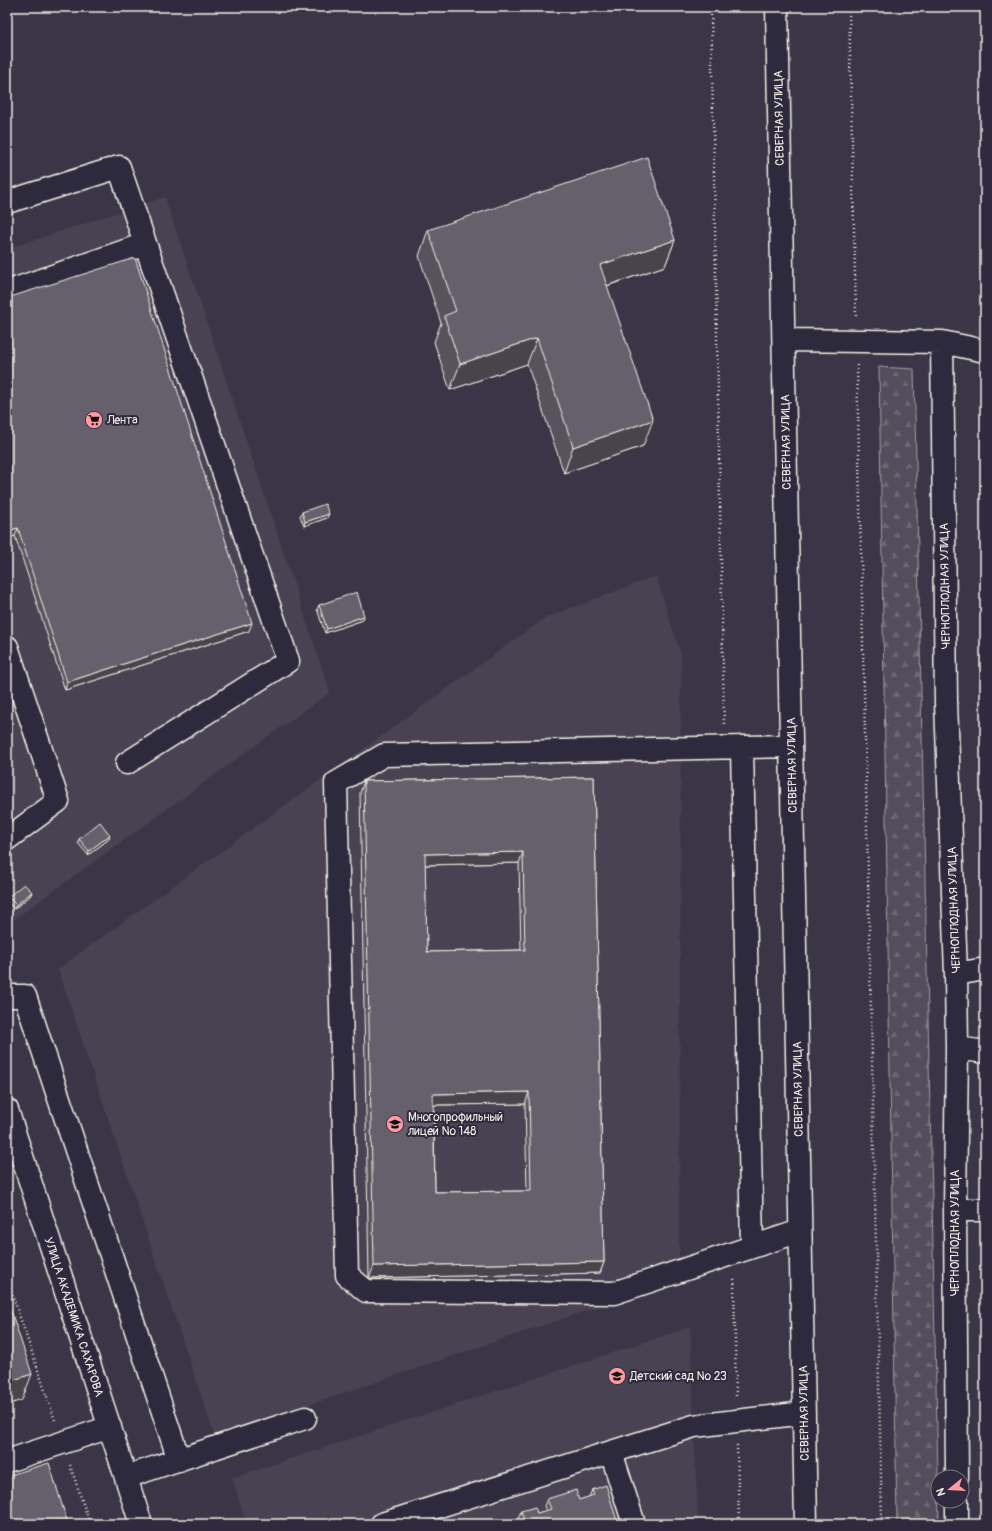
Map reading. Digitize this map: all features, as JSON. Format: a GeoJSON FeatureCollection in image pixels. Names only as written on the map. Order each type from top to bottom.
{"type":"FeatureCollection","features":[{"type":"Feature","properties":{"kind":"street","name":"СЕВЕРНАЯ УЛИЦА"},"geometry":{"type":"LineString","coordinates":[[777,7],[806,1524]]}},
{"type":"Feature","properties":{"kind":"street"},"geometry":{"type":"LineString","coordinates":[[7,202],[119,167],[288,661],[127,763]]}},
{"type":"Feature","properties":{"kind":"street"},"geometry":{"type":"LineString","coordinates":[[7,292],[145,244]]}},
{"type":"Feature","properties":{"kind":"street"},"geometry":{"type":"LineString","coordinates":[[784,340],[942,342],[985,352]]}},
{"type":"Feature","properties":{"kind":"street","name":"ЧЕРНОПЛОДНАЯ УЛИЦА"},"geometry":{"type":"LineString","coordinates":[[942,342],[946,702],[956,974],[957,1048],[954,1210],[957,1469]]}},
{"type":"Feature","properties":{"kind":"street"},"geometry":{"type":"LineString","coordinates":[[7,647],[58,800],[7,839]]}},
{"type":"Feature","properties":{"kind":"street"},"geometry":{"type":"LineString","coordinates":[[791,746],[384,755],[336,783],[347,1274],[366,1291],[614,1293],[800,1231]]}},
{"type":"Feature","properties":{"kind":"street"},"geometry":{"type":"LineString","coordinates":[[742,747],[752,1247]]}},
{"type":"Feature","properties":{"kind":"street"},"geometry":{"type":"LineString","coordinates":[[956,974],[985,969]]}},
{"type":"Feature","properties":{"kind":"street"},"geometry":{"type":"LineString","coordinates":[[7,996],[25,996],[179,1460]]}},
{"type":"Feature","properties":{"kind":"street"},"geometry":{"type":"LineString","coordinates":[[957,1048],[985,1052]]}},
{"type":"Feature","properties":{"kind":"street","name":"УЛИЦА АКАДЕМИКА САХАРОВА"},"geometry":{"type":"LineString","coordinates":[[7,1110],[141,1524]]}},
{"type":"Feature","properties":{"kind":"street"},"geometry":{"type":"LineString","coordinates":[[954,1210],[985,1210]]}},
{"type":"Feature","properties":{"kind":"street"},"geometry":{"type":"LineString","coordinates":[[382,1524],[694,1426],[804,1413]]}},
{"type":"Feature","properties":{"kind":"street"},"geometry":{"type":"LineString","coordinates":[[126,1477],[305,1418]]}},
{"type":"Feature","properties":{"kind":"street"},"geometry":{"type":"LineString","coordinates":[[7,1461],[110,1427]]}},
{"type":"Feature","properties":{"kind":"street"},"geometry":{"type":"LineString","coordinates":[[611,1452],[634,1524]]}},
{"type":"Feature","properties":{"kind":"street"},"geometry":{"type":"LineString","coordinates":[[957,1509],[957,1524]]}},
{"type":"Feature","properties":{"kind":"path"},"geometry":{"type":"LineString","coordinates":[[849,7],[882,1524]]}},
{"type":"Feature","properties":{"kind":"path"},"geometry":{"type":"LineString","coordinates":[[7,1278],[90,1524]]}},
{"type":"Feature","properties":{"kind":"shaded area"},"geometry":{"type":"Polygon","coordinates":[[[165,197],[330,692],[7,924],[7,249],[165,197]]]}},
{"type":"Feature","properties":{"kind":"shaded area","name":"Многопрофильный лицей № 148"},"geometry":{"type":"Polygon","coordinates":[[[656,576],[681,655],[679,1279],[215,1437],[58,969],[545,618],[656,576]]]}},
{"type":"Feature","properties":{"kind":"shaded area","name":"Детский сад № 23"},"geometry":{"type":"Polygon","coordinates":[[[690,1327],[698,1524],[247,1524],[232,1478],[690,1327]]]}},
{"type":"Feature","properties":{"kind":"green space"},"geometry":{"type":"Polygon","coordinates":[[[879,367],[914,369],[938,1469],[930,1469],[930,1509],[939,1509],[939,1524],[897,1524],[879,367]]]}},
{"type":"Feature","properties":{"kind":"building"},"geometry":{"type":"Polygon","coordinates":[[[647,157],[675,240],[600,265],[653,420],[573,447],[537,338],[460,364],[444,316],[456,311],[428,230],[647,157]]]}},
{"type":"Feature","properties":{"kind":"building","name":"Лента"},"geometry":{"type":"Polygon","coordinates":[[[135,258],[252,623],[67,682],[18,528],[7,531],[7,298],[135,258]]]}},
{"type":"Feature","properties":{"kind":"building"},"geometry":{"type":"Polygon","coordinates":[[[325,504],[329,514],[305,522],[302,512],[325,504]]]}},
{"type":"Feature","properties":{"kind":"building"},"geometry":{"type":"Polygon","coordinates":[[[357,592],[364,616],[327,629],[319,605],[357,592]]]}},
{"type":"Feature","properties":{"kind":"building"},"geometry":{"type":"Polygon","coordinates":[[[594,777],[604,1262],[374,1266],[364,781],[594,777]],[[523,852],[425,854],[427,952],[525,950],[523,852]],[[529,1092],[433,1094],[435,1192],[531,1191],[529,1092]]]}},
{"type":"Feature","properties":{"kind":"building"},"geometry":{"type":"Polygon","coordinates":[[[100,822],[110,835],[89,851],[79,839],[100,822]]]}},
{"type":"Feature","properties":{"kind":"building"},"geometry":{"type":"Polygon","coordinates":[[[24,884],[32,892],[16,905],[8,897],[24,884]]]}},
{"type":"Feature","properties":{"kind":"building"},"geometry":{"type":"Polygon","coordinates":[[[7,1299],[32,1374],[7,1382],[7,1299]]]}},
{"type":"Feature","properties":{"kind":"building"},"geometry":{"type":"Polygon","coordinates":[[[49,1463],[68,1524],[14,1524],[7,1501],[7,1476],[49,1463]]]}},
{"type":"Feature","properties":{"kind":"building"},"geometry":{"type":"Polygon","coordinates":[[[606,1485],[618,1524],[525,1524],[521,1511],[535,1507],[537,1513],[551,1509],[547,1499],[576,1490],[579,1500],[594,1495],[592,1490],[606,1485]]]}},
{"type":"Feature","properties":{"kind":"place","name":"Лента"},"geometry":{"type":"Point","coordinates":[94,420]}},
{"type":"Feature","properties":{"kind":"place","name":"Многопрофильный лицей № 148"},"geometry":{"type":"Point","coordinates":[395,1124]}},
{"type":"Feature","properties":{"kind":"place","name":"Детский сад № 23"},"geometry":{"type":"Point","coordinates":[617,1376]}}]}
